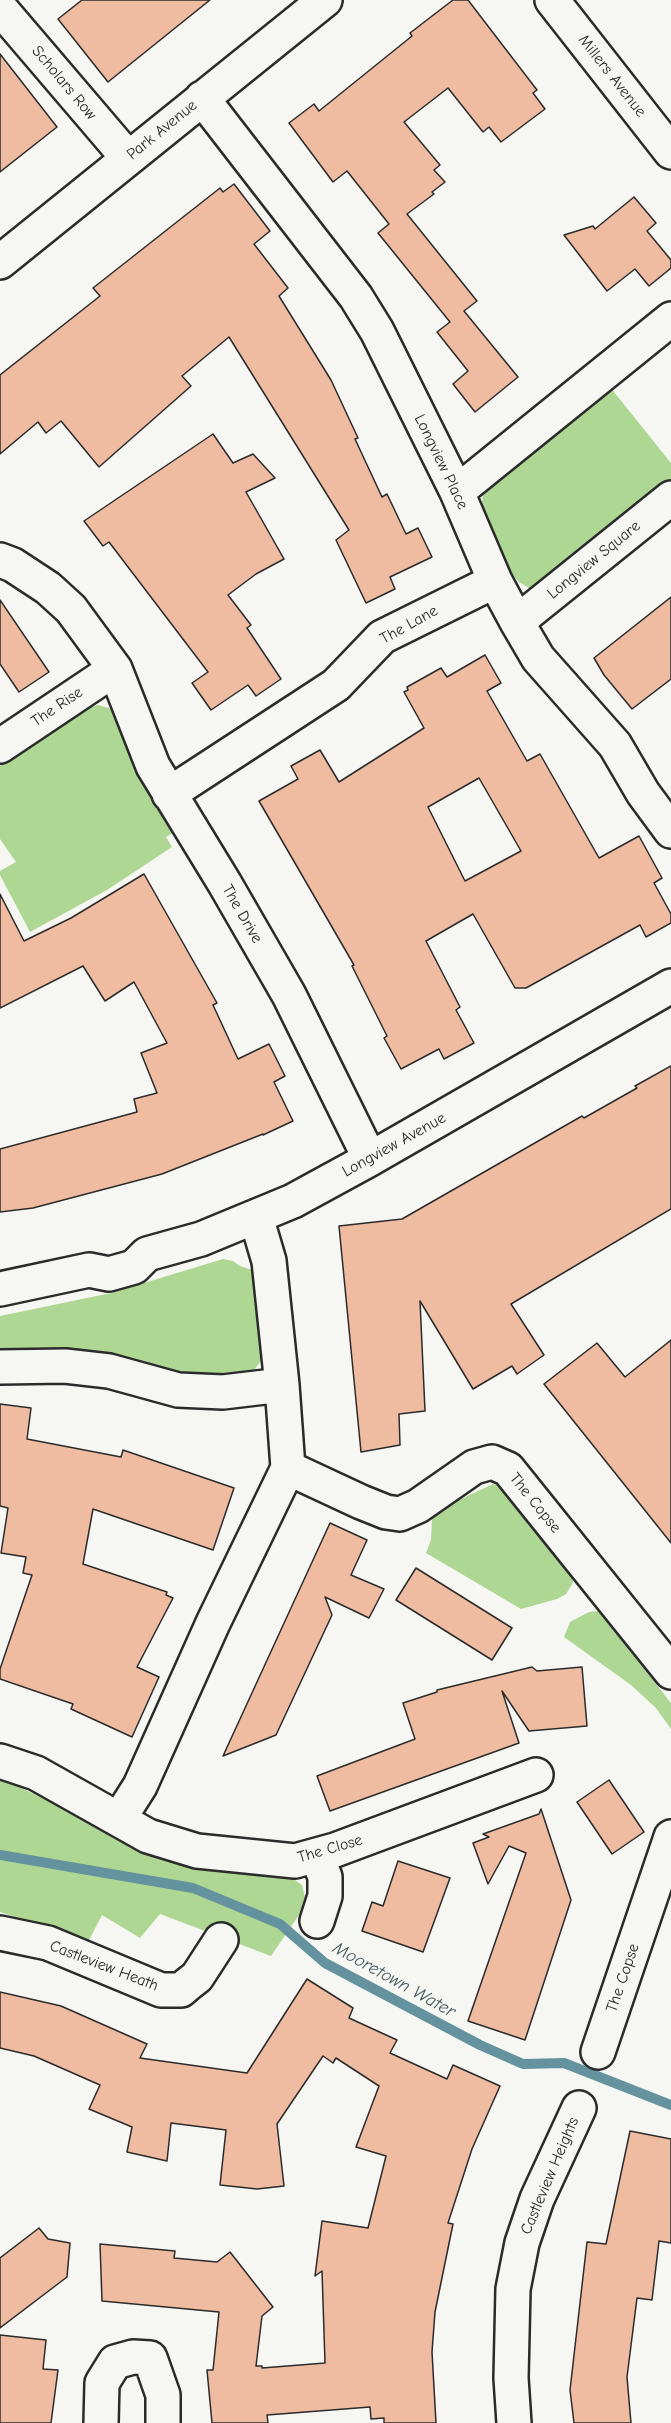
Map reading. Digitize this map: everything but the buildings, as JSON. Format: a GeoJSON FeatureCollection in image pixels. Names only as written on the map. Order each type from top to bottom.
{"type":"FeatureCollection","features":[{"type":"Feature","properties":{"kind":"street","name":"Park Avenue"},"geometry":{"type":"LineString","coordinates":[[0,262],[325,0]]}},
{"type":"Feature","properties":{"kind":"street","name":"Millers Avenue"},"geometry":{"type":"LineString","coordinates":[[552,0],[671,152]]}},
{"type":"Feature","properties":{"kind":"street","name":"Scholars Row"},"geometry":{"type":"LineString","coordinates":[[0,8],[128,158]]}},
{"type":"Feature","properties":{"kind":"street","name":"Longview Place"},"geometry":{"type":"LineString","coordinates":[[202,98],[356,297],[377,331],[457,492],[495,581],[538,658],[615,745],[644,793],[671,831]]}},
{"type":"Feature","properties":{"kind":"street"},"geometry":{"type":"LineString","coordinates":[[457,492],[671,319]]}},
{"type":"Feature","properties":{"kind":"street","name":"Longview Square"},"geometry":{"type":"LineString","coordinates":[[517,622],[671,498]]}},
{"type":"Feature","properties":{"kind":"street","name":"The Drive"},"geometry":{"type":"LineString","coordinates":[[0,560],[13,565],[48,588],[71,609],[115,669],[153,766],[289,995],[370,1159]]}},
{"type":"Feature","properties":{"kind":"street","name":"The Lane"},"geometry":{"type":"LineString","coordinates":[[169,794],[336,686],[382,637],[495,581]]}},
{"type":"Feature","properties":{"kind":"street","name":"The Rise"},"geometry":{"type":"LineString","coordinates":[[0,746],[115,669]]}},
{"type":"Feature","properties":{"kind":"street","name":"Longview Avenue"},"geometry":{"type":"LineString","coordinates":[[0,1289],[89,1270],[109,1274],[134,1267],[147,1254],[201,1239],[293,1201],[671,986]]}},
{"type":"Feature","properties":{"kind":"street"},"geometry":{"type":"LineString","coordinates":[[119,1819],[140,1786],[213,1623],[288,1468],[269,1261],[256,1217]]}},
{"type":"Feature","properties":{"kind":"street"},"geometry":{"type":"LineString","coordinates":[[0,1367],[65,1366],[109,1371],[178,1390],[223,1392],[282,1385]]}},
{"type":"Feature","properties":{"kind":"street","name":"The Copse"},"geometry":{"type":"LineString","coordinates":[[288,1468],[361,1502],[386,1512],[400,1514],[418,1506],[474,1467],[492,1462],[508,1469],[671,1672]]}},
{"type":"Feature","properties":{"kind":"street","name":"The Close"},"geometry":{"type":"LineString","coordinates":[[0,1761],[36,1773],[148,1836],[197,1851],[295,1861],[317,1856],[536,1775]]}},
{"type":"Feature","properties":{"kind":"street","name":"The Copse"},"geometry":{"type":"LineString","coordinates":[[598,2052],[671,1837]]}},
{"type":"Feature","properties":{"kind":"street"},"geometry":{"type":"LineString","coordinates":[[316,1921],[325,1896],[325,1877],[317,1856]]}},
{"type":"Feature","properties":{"kind":"street","name":"Castleview Heath"},"geometry":{"type":"LineString","coordinates":[[0,1933],[48,1943],[106,1969],[161,1989],[181,1990],[197,1977],[221,1940]]}},
{"type":"Feature","properties":{"kind":"street","name":"Castleview Heights"},"geometry":{"type":"LineString","coordinates":[[514,2423],[511,2378],[513,2289],[520,2254],[537,2199],[579,2108]]}},
{"type":"Feature","properties":{"kind":"street"},"geometry":{"type":"LineString","coordinates":[[101,2423],[102,2383],[115,2362],[133,2356],[150,2358],[163,2395],[163,2423]]}},
{"type":"Feature","properties":{"kind":"green space"},"geometry":{"type":"Polygon","coordinates":[[[610,387],[671,463],[671,479],[534,591],[519,582],[512,574],[487,519],[482,504],[483,491],[610,387]]]}},
{"type":"Feature","properties":{"kind":"green space"},"geometry":{"type":"Polygon","coordinates":[[[98,705],[109,708],[120,716],[178,830],[166,837],[172,847],[107,890],[30,932],[0,875],[0,871],[16,862],[0,839],[0,766],[83,710],[98,705]]]}},
{"type":"Feature","properties":{"kind":"green space"},"geometry":{"type":"Polygon","coordinates":[[[223,1259],[252,1270],[263,1351],[261,1361],[255,1369],[242,1375],[200,1377],[0,1353],[0,1316],[111,1293],[223,1259]]]}},
{"type":"Feature","properties":{"kind":"green space"},"geometry":{"type":"Polygon","coordinates":[[[493,1484],[504,1488],[571,1569],[573,1583],[566,1594],[557,1599],[521,1609],[426,1553],[431,1540],[432,1519],[442,1508],[493,1484]]]}},
{"type":"Feature","properties":{"kind":"green space"},"geometry":{"type":"Polygon","coordinates":[[[598,1611],[671,1703],[671,1729],[656,1708],[631,1685],[564,1637],[570,1622],[589,1612],[598,1611]]]}},
{"type":"Feature","properties":{"kind":"green space"},"geometry":{"type":"Polygon","coordinates":[[[0,1778],[68,1810],[132,1848],[223,1872],[268,1875],[295,1880],[302,1885],[305,1897],[299,1915],[271,1956],[160,1914],[140,1938],[102,1915],[88,1942],[0,1912],[0,1778]]]}},
{"type":"Feature","properties":{"kind":"waterway","name":"Mooretown Water"},"geometry":{"type":"LineString","coordinates":[[0,1855],[193,1888],[280,1924],[325,1963],[480,2045],[523,2064],[564,2063],[671,2105]]}}]}
